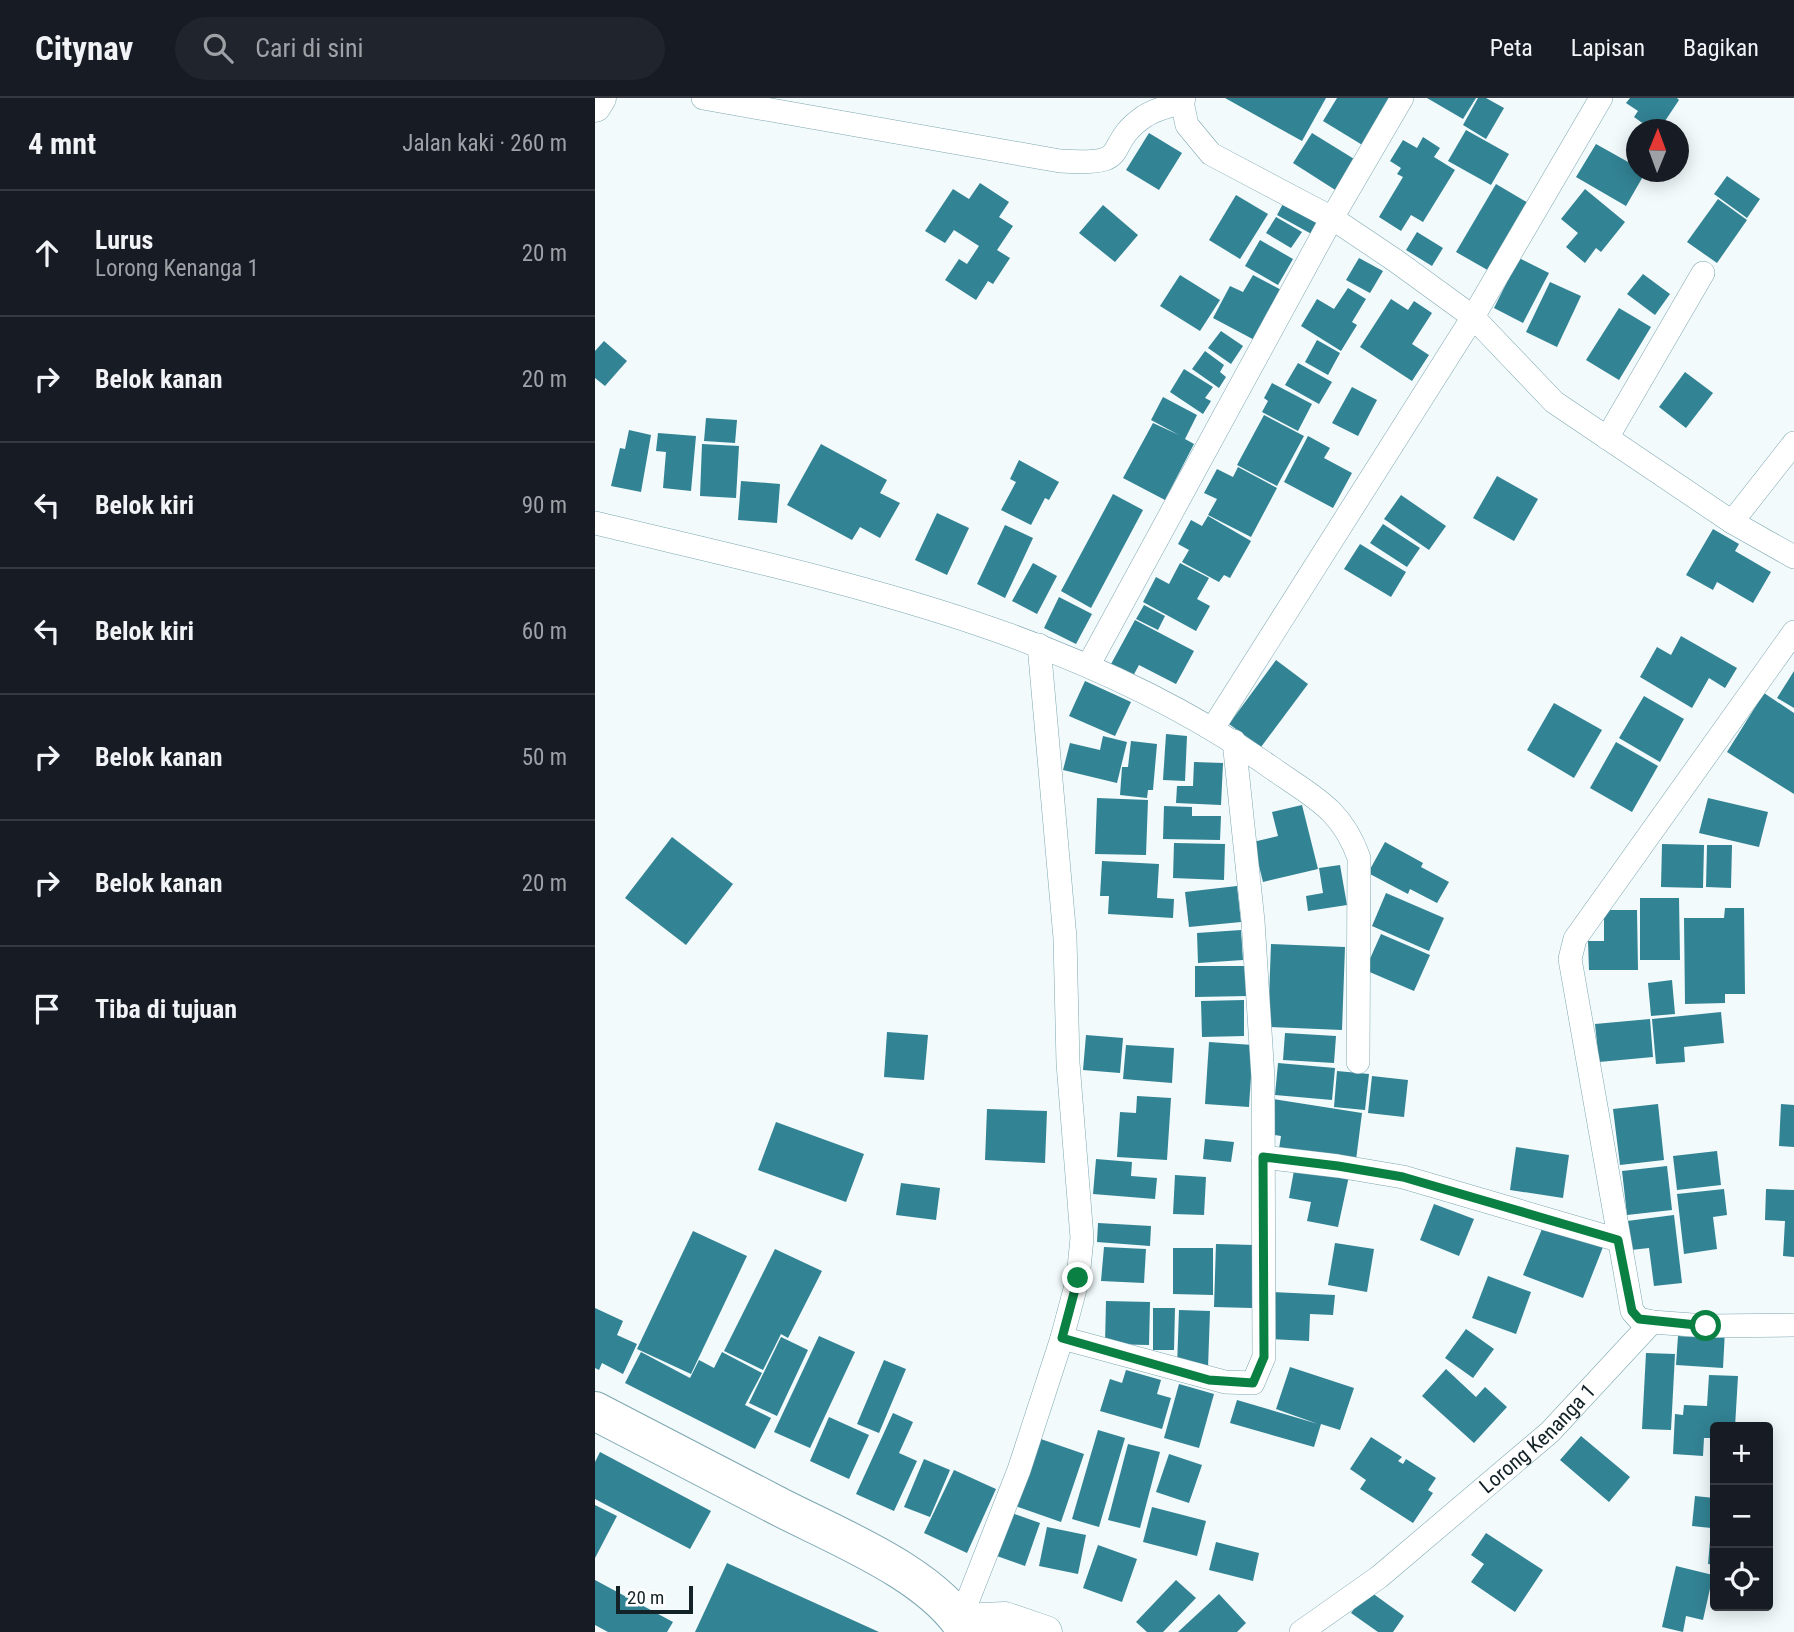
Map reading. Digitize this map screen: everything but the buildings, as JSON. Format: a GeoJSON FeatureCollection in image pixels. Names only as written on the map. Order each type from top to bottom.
{"type":"FeatureCollection","features":[{"type":"Feature","properties":{"kind":"highway"},"geometry":{"type":"LineString","coordinates":[[595,1411],[869,1553],[920,1583],[963,1626]]}},
{"type":"Feature","properties":{"kind":"street"},"geometry":{"type":"LineString","coordinates":[[595,106],[600,98]]}},
{"type":"Feature","properties":{"kind":"street"},"geometry":{"type":"LineString","coordinates":[[703,98],[1060,161],[1096,163],[1112,157],[1129,131],[1148,114],[1183,100],[1187,125],[1211,154],[1332,218],[1473,317],[1554,402],[1732,522],[1794,557]]}},
{"type":"Feature","properties":{"kind":"street"},"geometry":{"type":"LineString","coordinates":[[1088,666],[1332,218],[1402,98]]}},
{"type":"Feature","properties":{"kind":"street"},"geometry":{"type":"LineString","coordinates":[[1213,728],[1473,317],[1601,98]]}},
{"type":"Feature","properties":{"kind":"street"},"geometry":{"type":"LineString","coordinates":[[1607,438],[1703,273]]}},
{"type":"Feature","properties":{"kind":"street"},"geometry":{"type":"LineString","coordinates":[[1732,522],[1794,443]]}},
{"type":"Feature","properties":{"kind":"street"},"geometry":{"type":"LineString","coordinates":[[595,523],[873,590],[1039,645],[1088,666],[1234,741],[1333,812],[1349,830],[1359,858],[1358,1062]]}},
{"type":"Feature","properties":{"kind":"street"},"geometry":{"type":"LineString","coordinates":[[1794,632],[1575,939],[1570,959],[1632,1311],[1639,1319],[1652,1322],[1706,1326],[1794,1325]]}},
{"type":"Feature","properties":{"kind":"street"},"geometry":{"type":"LineString","coordinates":[[963,1626],[1019,1470],[1062,1338],[1078,1278],[1082,1238],[1068,1063],[1065,938],[1039,645]]}},
{"type":"Feature","properties":{"kind":"street"},"geometry":{"type":"LineString","coordinates":[[1062,1338],[1209,1380],[1253,1383],[1264,1357],[1263,1078],[1253,921],[1234,741]]}},
{"type":"Feature","properties":{"kind":"street"},"geometry":{"type":"LineString","coordinates":[[1263,1157],[1403,1177],[1618,1240]]}},
{"type":"Feature","properties":{"kind":"street","name":"Lorong Kenanga 1"},"geometry":{"type":"LineString","coordinates":[[1301,1632],[1379,1577],[1550,1432],[1652,1322]]}},
{"type":"Feature","properties":{"kind":"street"},"geometry":{"type":"LineString","coordinates":[[963,1626],[1005,1618],[1046,1632]]}},
{"type":"Feature","properties":{"kind":"route"},"geometry":{"type":"LineString","coordinates":[[1078,1278],[1062,1338],[1209,1380],[1253,1383],[1264,1357],[1263,1157],[1403,1177],[1463,1192],[1618,1240],[1632,1311],[1639,1319],[1706,1326]]}}]}
